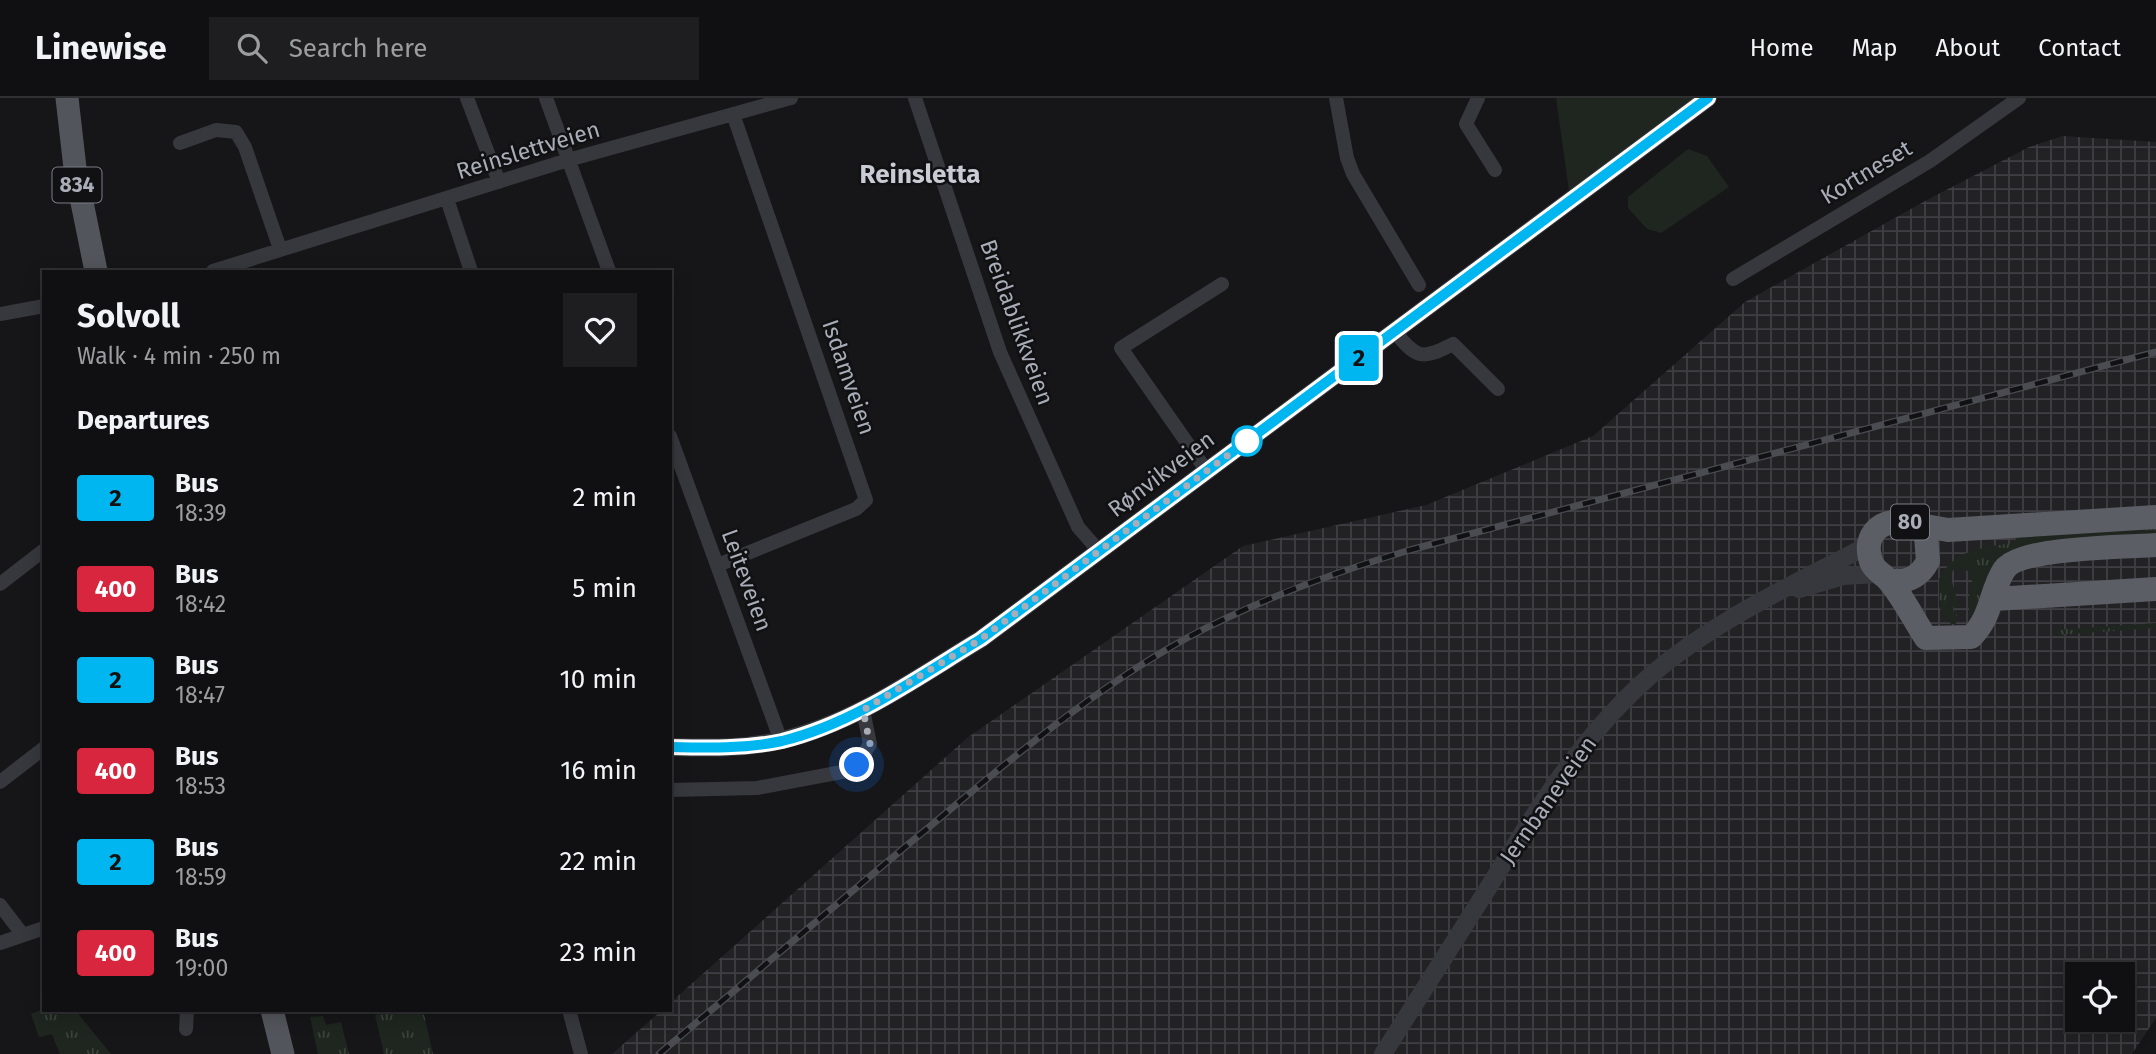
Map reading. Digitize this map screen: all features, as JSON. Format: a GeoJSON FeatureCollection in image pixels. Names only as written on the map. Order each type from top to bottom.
{"type":"FeatureCollection","features":[{"type":"Feature","properties":{"kind":"highway","name":"Jernbaneveien"},"geometry":{"type":"LineString","coordinates":[[1870,540],[1878,528],[1892,521],[1948,530],[2156,517]]}},
{"type":"Feature","properties":{"kind":"highway","name":"80"},"geometry":{"type":"LineString","coordinates":[[1914,524],[1926,536],[1922,621],[1926,638]]}},
{"type":"Feature","properties":{"kind":"highway","name":"Jernbaneveien"},"geometry":{"type":"LineString","coordinates":[[1884,577],[1908,580],[1926,565],[1968,541],[2030,525]]}},
{"type":"Feature","properties":{"kind":"highway","name":"80"},"geometry":{"type":"LineString","coordinates":[[1870,540],[1869,555],[1926,638]]}},
{"type":"Feature","properties":{"kind":"highway"},"geometry":{"type":"LineString","coordinates":[[1926,638],[1971,636],[1984,622],[2004,570],[2014,560],[2033,554],[2156,545]]}},
{"type":"Feature","properties":{"kind":"highway"},"geometry":{"type":"LineString","coordinates":[[1994,599],[2156,589]]}},
{"type":"Feature","properties":{"kind":"main road","name":"834"},"geometry":{"type":"LineString","coordinates":[[67,98],[75,168],[96,270]]}},
{"type":"Feature","properties":{"kind":"main road"},"geometry":{"type":"LineString","coordinates":[[272,1012],[283,1054]]}},
{"type":"Feature","properties":{"kind":"street"},"geometry":{"type":"LineString","coordinates":[[467,98],[499,182]]}},
{"type":"Feature","properties":{"kind":"street"},"geometry":{"type":"LineString","coordinates":[[546,98],[609,270]]}},
{"type":"Feature","properties":{"kind":"street","name":"Reinslettveien"},"geometry":{"type":"LineString","coordinates":[[216,270],[568,160],[791,98]]}},
{"type":"Feature","properties":{"kind":"street","name":"Breidablikkveien"},"geometry":{"type":"LineString","coordinates":[[915,98],[1000,352],[1077,527],[1099,551]]}},
{"type":"Feature","properties":{"kind":"street"},"geometry":{"type":"LineString","coordinates":[[1336,98],[1347,158],[1353,174],[1419,285]]}},
{"type":"Feature","properties":{"kind":"street"},"geometry":{"type":"LineString","coordinates":[[1478,98],[1466,124],[1495,170]]}},
{"type":"Feature","properties":{"kind":"street","name":"Rønvikveien"},"geometry":{"type":"LineString","coordinates":[[672,747],[731,748],[781,741],[863,710],[981,639],[1708,98]]}},
{"type":"Feature","properties":{"kind":"street","name":"Kortneset"},"geometry":{"type":"LineString","coordinates":[[1733,279],[1930,160],[2019,98]]}},
{"type":"Feature","properties":{"kind":"street","name":"Isdamveien"},"geometry":{"type":"LineString","coordinates":[[718,565],[856,509],[866,500],[733,114]]}},
{"type":"Feature","properties":{"kind":"street"},"geometry":{"type":"LineString","coordinates":[[180,143],[216,130],[236,132],[245,147],[280,249]]}},
{"type":"Feature","properties":{"kind":"street"},"geometry":{"type":"LineString","coordinates":[[447,199],[471,270]]}},
{"type":"Feature","properties":{"kind":"street"},"geometry":{"type":"LineString","coordinates":[[1206,470],[1121,348],[1222,284]]}},
{"type":"Feature","properties":{"kind":"street"},"geometry":{"type":"LineString","coordinates":[[0,314],[42,306]]}},
{"type":"Feature","properties":{"kind":"street"},"geometry":{"type":"LineString","coordinates":[[1395,332],[1410,352],[1424,356],[1453,344],[1497,389]]}},
{"type":"Feature","properties":{"kind":"street","name":"Leiteveien"},"geometry":{"type":"LineString","coordinates":[[672,441],[781,741]]}},
{"type":"Feature","properties":{"kind":"street","name":"Jernbaneveien"},"geometry":{"type":"LineString","coordinates":[[1382,1054],[1537,808],[1594,734],[1652,674],[1709,631],[1806,576],[1859,550],[1870,540]]}},
{"type":"Feature","properties":{"kind":"street"},"geometry":{"type":"LineString","coordinates":[[0,584],[42,552]]}},
{"type":"Feature","properties":{"kind":"street","name":"Jernbaneveien"},"geometry":{"type":"LineString","coordinates":[[1769,599],[1843,576],[1884,577]]}},
{"type":"Feature","properties":{"kind":"street"},"geometry":{"type":"LineString","coordinates":[[672,790],[757,788],[847,771],[857,765],[870,744],[863,710]]}},
{"type":"Feature","properties":{"kind":"street"},"geometry":{"type":"LineString","coordinates":[[0,782],[42,750]]}},
{"type":"Feature","properties":{"kind":"street"},"geometry":{"type":"LineString","coordinates":[[0,905],[23,935]]}},
{"type":"Feature","properties":{"kind":"street"},"geometry":{"type":"LineString","coordinates":[[0,943],[42,929]]}},
{"type":"Feature","properties":{"kind":"street"},"geometry":{"type":"LineString","coordinates":[[186,1029],[187,1012]]}},
{"type":"Feature","properties":{"kind":"street"},"geometry":{"type":"LineString","coordinates":[[570,1012],[581,1054]]}},
{"type":"Feature","properties":{"kind":"shaded area"},"geometry":{"type":"Polygon","coordinates":[[[2063,136],[2156,142],[2156,1018],[2132,1054],[612,1054],[660,1012],[672,1012],[672,1001],[967,738],[1243,546],[1426,505],[1593,436],[1745,302],[1925,201],[2029,147],[2063,136]]]}},
{"type":"Feature","properties":{"kind":"green space"},"geometry":{"type":"Polygon","coordinates":[[[1556,98],[1695,98],[1569,191],[1556,98]]]}},
{"type":"Feature","properties":{"kind":"green space"},"geometry":{"type":"Polygon","coordinates":[[[1688,149],[1707,156],[1729,187],[1661,233],[1647,229],[1628,208],[1628,197],[1688,149]]]}},
{"type":"Feature","properties":{"kind":"green space"},"geometry":{"type":"Polygon","coordinates":[[[2156,527],[2156,538],[2021,547],[1971,622],[1968,602],[1973,576],[1966,570],[1955,568],[1950,575],[1959,606],[1953,607],[1954,614],[1957,614],[1956,624],[1951,624],[1939,607],[1939,579],[1953,561],[1970,552],[2012,543],[2018,537],[2156,527]]]}},
{"type":"Feature","properties":{"kind":"green space"},"geometry":{"type":"Polygon","coordinates":[[[2156,623],[2156,628],[2055,635],[2055,630],[2156,623]]]}},
{"type":"Feature","properties":{"kind":"green space"},"geometry":{"type":"Polygon","coordinates":[[[42,1010],[42,1012],[77,1012],[111,1054],[60,1054],[52,1034],[39,1037],[31,1014],[42,1010]]]}},
{"type":"Feature","properties":{"kind":"green space"},"geometry":{"type":"Polygon","coordinates":[[[385,1012],[423,1012],[433,1054],[384,1054],[375,1015],[385,1012]]]}},
{"type":"Feature","properties":{"kind":"green space"},"geometry":{"type":"Polygon","coordinates":[[[323,1016],[326,1025],[341,1022],[349,1054],[318,1054],[310,1017],[323,1016]]]}},
{"type":"Feature","properties":{"kind":"railway"},"geometry":{"type":"LineString","coordinates":[[659,1054],[1055,725],[1151,659],[1240,612],[1324,578],[1410,550],[2156,352]]}},
{"type":"Feature","properties":{"kind":"bus line","name":"2"},"geometry":{"type":"LineString","coordinates":[[672,747],[731,748],[799,736],[863,710],[981,639],[1708,98]]}},
{"type":"Feature","properties":{"kind":"district","name":"Reinsletta"},"geometry":{"type":"Point","coordinates":[920,174]}},
{"type":"Feature","properties":{"kind":"route"},"geometry":{"type":"LineString","coordinates":[[857,765],[870,744],[863,710],[981,639],[1247,441]]}}]}
